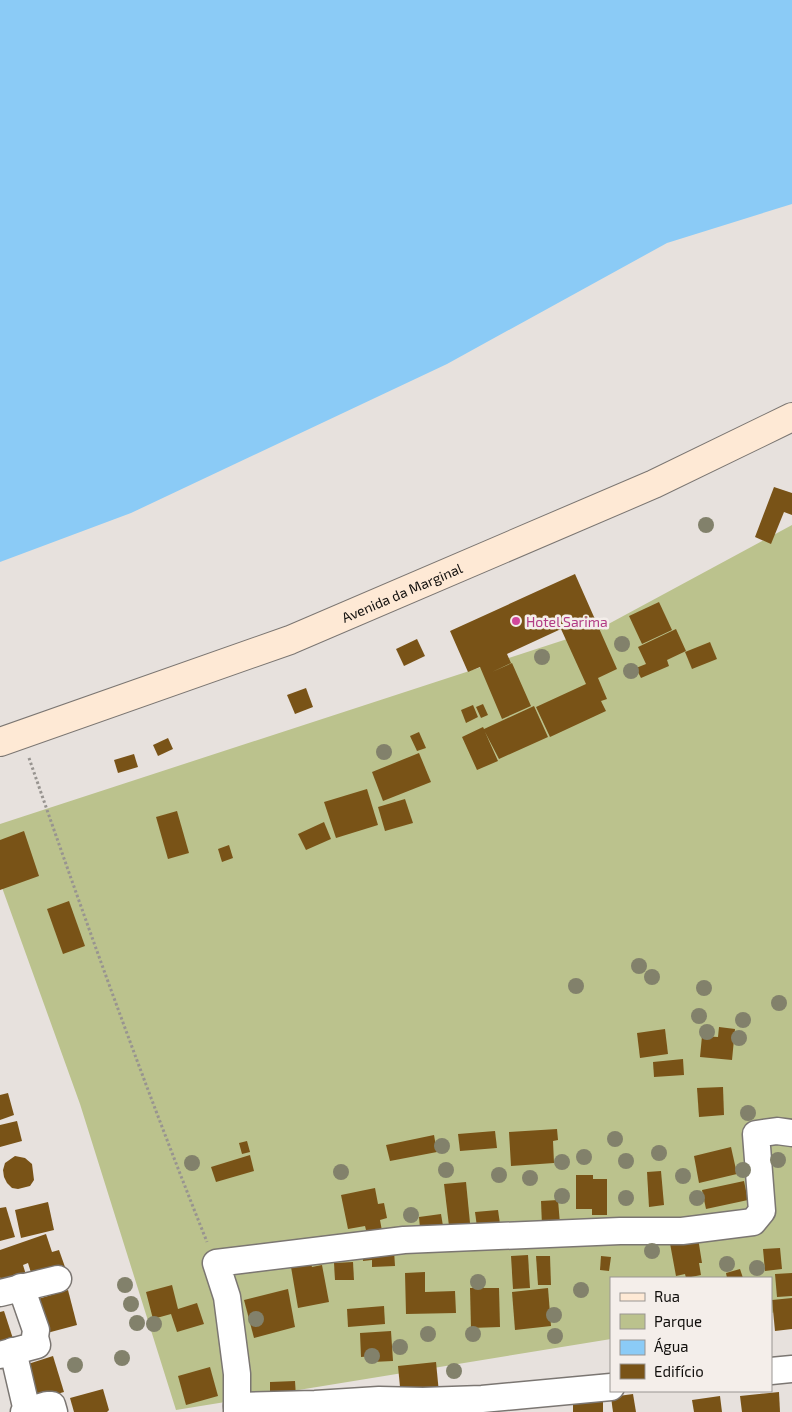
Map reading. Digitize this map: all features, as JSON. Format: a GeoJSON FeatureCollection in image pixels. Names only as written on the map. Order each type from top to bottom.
{"type":"FeatureCollection","features":[{"type":"Feature","properties":{"kind":"main road","name":"Avenida da Marginal"},"geometry":{"type":"LineString","coordinates":[[10,739],[290,640],[654,484],[792,417]]}},
{"type":"Feature","properties":{"kind":"street"},"geometry":{"type":"LineString","coordinates":[[610,1386],[482,1399],[379,1400],[237,1409],[237,1374],[227,1297],[216,1263],[404,1240],[682,1230],[753,1222],[762,1211],[756,1134],[776,1131],[792,1133]]}},
{"type":"Feature","properties":{"kind":"street"},"geometry":{"type":"LineString","coordinates":[[54,1412],[52,1405],[47,1405],[25,1412],[6,1353],[37,1345],[36,1330],[11,1290],[58,1279]]}},
{"type":"Feature","properties":{"kind":"street"},"geometry":{"type":"LineString","coordinates":[[772,1371],[792,1369]]}},
{"type":"Feature","properties":{"kind":"path"},"geometry":{"type":"LineString","coordinates":[[10,739],[88,931],[162,1131],[216,1263]]}},
{"type":"Feature","properties":{"kind":"green space"},"geometry":{"type":"Polygon","coordinates":[[[792,525],[792,1309],[772,1313],[772,1277],[610,1277],[610,1339],[176,1410],[80,1104],[0,882],[0,824],[601,628],[792,525]]]}},
{"type":"Feature","properties":{"kind":"water"},"geometry":{"type":"Polygon","coordinates":[[[0,0],[792,0],[792,204],[667,243],[447,364],[131,513],[0,562],[0,0]]]}},
{"type":"Feature","properties":{"kind":"building"},"geometry":{"type":"Polygon","coordinates":[[[774,487],[792,493],[792,515],[784,512],[771,544],[755,537],[774,487]]]}},
{"type":"Feature","properties":{"kind":"building"},"geometry":{"type":"Polygon","coordinates":[[[575,574],[617,669],[598,678],[607,699],[601,701],[606,711],[550,737],[536,707],[586,684],[561,629],[507,654],[511,663],[492,672],[512,663],[531,706],[502,719],[480,667],[468,672],[450,631],[575,574]]]}},
{"type":"Feature","properties":{"kind":"building"},"geometry":{"type":"Polygon","coordinates":[[[659,602],[672,630],[642,644],[629,616],[659,602]]]}},
{"type":"Feature","properties":{"kind":"building"},"geometry":{"type":"Polygon","coordinates":[[[676,629],[686,651],[667,660],[669,666],[641,678],[636,668],[646,664],[638,647],[676,629]]]}},
{"type":"Feature","properties":{"kind":"building"},"geometry":{"type":"Polygon","coordinates":[[[417,639],[425,656],[404,666],[396,649],[417,639]]]}},
{"type":"Feature","properties":{"kind":"building"},"geometry":{"type":"Polygon","coordinates":[[[710,642],[717,659],[692,669],[685,652],[710,642]]]}},
{"type":"Feature","properties":{"kind":"building"},"geometry":{"type":"Polygon","coordinates":[[[306,688],[313,707],[295,714],[287,695],[306,688]]]}},
{"type":"Feature","properties":{"kind":"building"},"geometry":{"type":"Polygon","coordinates":[[[483,704],[488,715],[481,718],[476,707],[483,704]]]}},
{"type":"Feature","properties":{"kind":"building"},"geometry":{"type":"Polygon","coordinates":[[[473,705],[478,717],[466,723],[461,710],[473,705]]]}},
{"type":"Feature","properties":{"kind":"building"},"geometry":{"type":"Polygon","coordinates":[[[534,706],[548,737],[499,759],[485,732],[498,761],[477,770],[462,737],[534,706]]]}},
{"type":"Feature","properties":{"kind":"building"},"geometry":{"type":"Polygon","coordinates":[[[419,732],[426,748],[417,751],[410,736],[419,732]]]}},
{"type":"Feature","properties":{"kind":"building"},"geometry":{"type":"Polygon","coordinates":[[[168,738],[173,749],[158,756],[153,745],[168,738]]]}},
{"type":"Feature","properties":{"kind":"building"},"geometry":{"type":"Polygon","coordinates":[[[419,753],[431,782],[383,801],[372,772],[419,753]]]}},
{"type":"Feature","properties":{"kind":"building"},"geometry":{"type":"Polygon","coordinates":[[[134,754],[138,767],[118,773],[114,760],[134,754]]]}},
{"type":"Feature","properties":{"kind":"building"},"geometry":{"type":"Polygon","coordinates":[[[367,789],[378,825],[336,838],[324,802],[367,789]]]}},
{"type":"Feature","properties":{"kind":"building"},"geometry":{"type":"Polygon","coordinates":[[[405,799],[413,823],[385,831],[378,807],[405,799]]]}},
{"type":"Feature","properties":{"kind":"building"},"geometry":{"type":"Polygon","coordinates":[[[177,811],[189,853],[168,859],[156,817],[177,811]]]}},
{"type":"Feature","properties":{"kind":"building"},"geometry":{"type":"Polygon","coordinates":[[[324,822],[331,839],[306,850],[298,834],[324,822]]]}},
{"type":"Feature","properties":{"kind":"building"},"geometry":{"type":"Polygon","coordinates":[[[24,831],[39,876],[0,890],[0,840],[24,831]]]}},
{"type":"Feature","properties":{"kind":"building"},"geometry":{"type":"Polygon","coordinates":[[[229,845],[233,858],[222,862],[218,849],[229,845]]]}},
{"type":"Feature","properties":{"kind":"building"},"geometry":{"type":"Polygon","coordinates":[[[69,901],[85,946],[63,954],[47,909],[69,901]]]}},
{"type":"Feature","properties":{"kind":"building"},"geometry":{"type":"Polygon","coordinates":[[[719,1027],[735,1029],[732,1060],[700,1057],[702,1036],[718,1037],[719,1027]]]}},
{"type":"Feature","properties":{"kind":"building"},"geometry":{"type":"Polygon","coordinates":[[[665,1029],[668,1054],[640,1058],[637,1033],[665,1029]]]}},
{"type":"Feature","properties":{"kind":"building"},"geometry":{"type":"Polygon","coordinates":[[[683,1059],[684,1075],[654,1077],[653,1062],[683,1059]]]}},
{"type":"Feature","properties":{"kind":"building"},"geometry":{"type":"Polygon","coordinates":[[[723,1087],[724,1115],[699,1117],[697,1088],[723,1087]]]}},
{"type":"Feature","properties":{"kind":"building"},"geometry":{"type":"Polygon","coordinates":[[[8,1093],[14,1115],[0,1120],[0,1095],[8,1093]]]}},
{"type":"Feature","properties":{"kind":"building"},"geometry":{"type":"Polygon","coordinates":[[[17,1121],[22,1141],[0,1147],[0,1125],[17,1121]]]}},
{"type":"Feature","properties":{"kind":"building"},"geometry":{"type":"Polygon","coordinates":[[[557,1129],[558,1140],[553,1141],[554,1163],[511,1166],[509,1132],[557,1129]]]}},
{"type":"Feature","properties":{"kind":"building"},"geometry":{"type":"Polygon","coordinates":[[[495,1131],[497,1148],[460,1151],[458,1134],[495,1131]]]}},
{"type":"Feature","properties":{"kind":"building"},"geometry":{"type":"Polygon","coordinates":[[[434,1135],[437,1152],[390,1161],[386,1145],[434,1135]]]}},
{"type":"Feature","properties":{"kind":"building"},"geometry":{"type":"Polygon","coordinates":[[[247,1141],[250,1152],[242,1154],[239,1143],[247,1141]]]}},
{"type":"Feature","properties":{"kind":"building"},"geometry":{"type":"Polygon","coordinates":[[[731,1147],[737,1174],[699,1183],[694,1156],[731,1147]]]}},
{"type":"Feature","properties":{"kind":"building"},"geometry":{"type":"Polygon","coordinates":[[[250,1155],[254,1171],[216,1182],[211,1167],[250,1155]]]}},
{"type":"Feature","properties":{"kind":"building"},"geometry":{"type":"Polygon","coordinates":[[[15,1156],[25,1158],[32,1164],[34,1180],[30,1186],[18,1189],[12,1188],[4,1177],[5,1163],[15,1156]]]}},
{"type":"Feature","properties":{"kind":"building"},"geometry":{"type":"Polygon","coordinates":[[[661,1171],[664,1205],[649,1207],[647,1172],[661,1171]]]}},
{"type":"Feature","properties":{"kind":"building"},"geometry":{"type":"Polygon","coordinates":[[[576,1175],[593,1175],[593,1179],[607,1179],[607,1215],[592,1215],[592,1209],[576,1209],[576,1175]]]}},
{"type":"Feature","properties":{"kind":"building"},"geometry":{"type":"Polygon","coordinates":[[[744,1181],[748,1200],[706,1209],[702,1190],[744,1181]]]}},
{"type":"Feature","properties":{"kind":"building"},"geometry":{"type":"Polygon","coordinates":[[[466,1182],[470,1223],[449,1226],[444,1184],[466,1182]]]}},
{"type":"Feature","properties":{"kind":"building"},"geometry":{"type":"Polygon","coordinates":[[[375,1188],[378,1204],[384,1203],[387,1218],[380,1220],[382,1231],[367,1234],[365,1226],[348,1229],[341,1195],[375,1188]]]}},
{"type":"Feature","properties":{"kind":"building"},"geometry":{"type":"Polygon","coordinates":[[[558,1200],[560,1224],[542,1226],[541,1201],[558,1200]]]}},
{"type":"Feature","properties":{"kind":"building"},"geometry":{"type":"Polygon","coordinates":[[[48,1202],[54,1230],[21,1238],[15,1210],[48,1202]]]}},
{"type":"Feature","properties":{"kind":"building"},"geometry":{"type":"Polygon","coordinates":[[[6,1207],[15,1237],[0,1241],[0,1208],[6,1207]]]}},
{"type":"Feature","properties":{"kind":"building"},"geometry":{"type":"Polygon","coordinates":[[[498,1210],[500,1224],[477,1227],[475,1212],[498,1210]]]}},
{"type":"Feature","properties":{"kind":"building"},"geometry":{"type":"Polygon","coordinates":[[[441,1214],[443,1226],[420,1228],[419,1217],[441,1214]]]}},
{"type":"Feature","properties":{"kind":"building"},"geometry":{"type":"Polygon","coordinates":[[[46,1234],[52,1252],[59,1250],[65,1267],[33,1279],[28,1263],[23,1265],[27,1278],[3,1287],[0,1277],[0,1250],[46,1234]]]}},
{"type":"Feature","properties":{"kind":"building"},"geometry":{"type":"Polygon","coordinates":[[[393,1235],[395,1266],[372,1267],[372,1260],[363,1261],[362,1242],[393,1235]]]}},
{"type":"Feature","properties":{"kind":"building"},"geometry":{"type":"Polygon","coordinates":[[[669,1238],[698,1238],[702,1263],[699,1263],[701,1275],[686,1277],[685,1274],[676,1276],[669,1238]]]}},
{"type":"Feature","properties":{"kind":"building"},"geometry":{"type":"Polygon","coordinates":[[[780,1248],[782,1269],[765,1271],[763,1249],[780,1248]]]}},
{"type":"Feature","properties":{"kind":"building"},"geometry":{"type":"Polygon","coordinates":[[[528,1255],[530,1288],[513,1289],[511,1256],[528,1255]]]}},
{"type":"Feature","properties":{"kind":"building"},"geometry":{"type":"Polygon","coordinates":[[[536,1256],[550,1256],[551,1285],[538,1285],[536,1256]]]}},
{"type":"Feature","properties":{"kind":"building"},"geometry":{"type":"Polygon","coordinates":[[[601,1256],[611,1257],[609,1271],[600,1270],[601,1256]]]}},
{"type":"Feature","properties":{"kind":"building"},"geometry":{"type":"Polygon","coordinates":[[[353,1262],[354,1280],[335,1280],[334,1263],[353,1262]]]}},
{"type":"Feature","properties":{"kind":"building"},"geometry":{"type":"Polygon","coordinates":[[[311,1264],[312,1267],[322,1265],[329,1302],[298,1308],[291,1267],[311,1264]]]}},
{"type":"Feature","properties":{"kind":"building"},"geometry":{"type":"Polygon","coordinates":[[[740,1269],[743,1277],[727,1277],[726,1273],[740,1269]]]}},
{"type":"Feature","properties":{"kind":"building"},"geometry":{"type":"Polygon","coordinates":[[[425,1272],[425,1292],[455,1291],[456,1313],[406,1314],[405,1273],[425,1272]]]}},
{"type":"Feature","properties":{"kind":"building"},"geometry":{"type":"Polygon","coordinates":[[[792,1273],[792,1296],[777,1297],[775,1274],[792,1273]]]}},
{"type":"Feature","properties":{"kind":"building"},"geometry":{"type":"Polygon","coordinates":[[[172,1285],[178,1309],[197,1303],[204,1324],[177,1332],[171,1314],[153,1319],[146,1292],[172,1285]]]}},
{"type":"Feature","properties":{"kind":"building"},"geometry":{"type":"Polygon","coordinates":[[[470,1288],[499,1288],[500,1327],[471,1328],[470,1288]]]}},
{"type":"Feature","properties":{"kind":"building"},"geometry":{"type":"Polygon","coordinates":[[[548,1288],[551,1326],[515,1330],[512,1292],[548,1288]]]}},
{"type":"Feature","properties":{"kind":"building"},"geometry":{"type":"Polygon","coordinates":[[[288,1289],[295,1327],[254,1338],[244,1300],[288,1289]]]}},
{"type":"Feature","properties":{"kind":"building"},"geometry":{"type":"Polygon","coordinates":[[[68,1290],[77,1325],[47,1333],[38,1299],[68,1290]]]}},
{"type":"Feature","properties":{"kind":"building"},"geometry":{"type":"Polygon","coordinates":[[[792,1298],[792,1329],[775,1331],[772,1300],[792,1298]]]}},
{"type":"Feature","properties":{"kind":"building"},"geometry":{"type":"Polygon","coordinates":[[[384,1306],[385,1324],[348,1327],[347,1309],[384,1306]]]}},
{"type":"Feature","properties":{"kind":"building"},"geometry":{"type":"Polygon","coordinates":[[[4,1311],[16,1348],[0,1353],[0,1312],[4,1311]]]}},
{"type":"Feature","properties":{"kind":"building"},"geometry":{"type":"Polygon","coordinates":[[[391,1331],[393,1361],[372,1362],[372,1356],[361,1357],[360,1333],[391,1331]]]}},
{"type":"Feature","properties":{"kind":"building"},"geometry":{"type":"Polygon","coordinates":[[[53,1356],[64,1392],[39,1399],[28,1364],[53,1356]]]}},
{"type":"Feature","properties":{"kind":"building"},"geometry":{"type":"Polygon","coordinates":[[[436,1362],[439,1393],[401,1397],[398,1366],[436,1362]]]}},
{"type":"Feature","properties":{"kind":"building"},"geometry":{"type":"Polygon","coordinates":[[[210,1367],[218,1396],[186,1405],[178,1376],[210,1367]]]}},
{"type":"Feature","properties":{"kind":"building"},"geometry":{"type":"Polygon","coordinates":[[[295,1381],[296,1398],[270,1399],[270,1382],[295,1381]]]}},
{"type":"Feature","properties":{"kind":"building"},"geometry":{"type":"Polygon","coordinates":[[[103,1389],[109,1410],[107,1412],[74,1412],[70,1398],[103,1389]]]}},
{"type":"Feature","properties":{"kind":"building"},"geometry":{"type":"Polygon","coordinates":[[[779,1392],[780,1412],[742,1412],[740,1396],[779,1392]]]}},
{"type":"Feature","properties":{"kind":"building"},"geometry":{"type":"Polygon","coordinates":[[[633,1394],[636,1412],[613,1412],[611,1397],[633,1394]]]}},
{"type":"Feature","properties":{"kind":"building"},"geometry":{"type":"Polygon","coordinates":[[[720,1396],[722,1412],[694,1412],[692,1400],[720,1396]]]}},
{"type":"Feature","properties":{"kind":"building"},"geometry":{"type":"Polygon","coordinates":[[[573,1400],[603,1400],[603,1412],[573,1412],[573,1400]]]}},
{"type":"Feature","properties":{"kind":"place","name":"Hotel Sarima"},"geometry":{"type":"Point","coordinates":[516,621]}}]}
